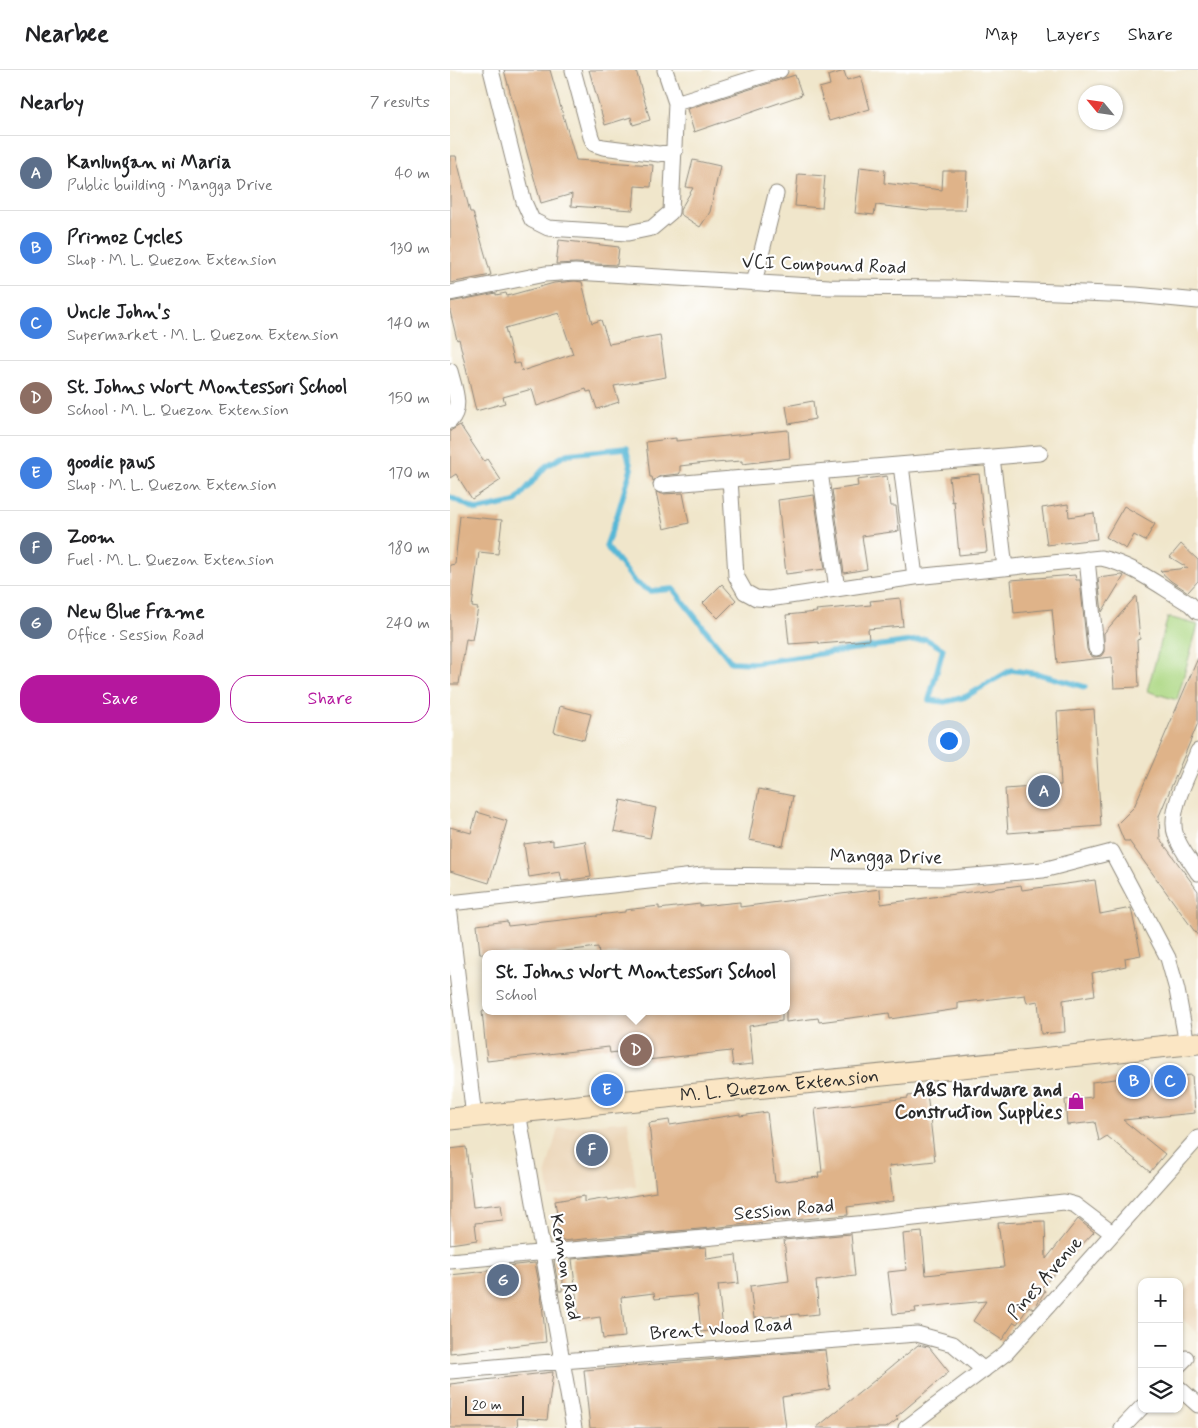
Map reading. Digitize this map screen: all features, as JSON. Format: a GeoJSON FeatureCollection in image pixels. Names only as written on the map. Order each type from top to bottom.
{"type":"FeatureCollection","features":[{"type":"Feature","properties":{"kind":"main road","name":"M. L. Quezon Extension"},"geometry":{"type":"LineString","coordinates":[[450,1119],[1192,1044]]}},
{"type":"Feature","properties":{"kind":"street"},"geometry":{"type":"LineString","coordinates":[[491,70],[524,202],[532,220],[548,228],[628,233],[652,228],[671,212],[676,103],[665,70]]}},
{"type":"Feature","properties":{"kind":"street"},"geometry":{"type":"LineString","coordinates":[[573,70],[594,144],[603,147],[659,154],[675,151]]}},
{"type":"Feature","properties":{"kind":"street"},"geometry":{"type":"LineString","coordinates":[[676,103],[780,70]]}},
{"type":"Feature","properties":{"kind":"street"},"geometry":{"type":"LineString","coordinates":[[754,283],[776,194]]}},
{"type":"Feature","properties":{"kind":"street","name":"VCI Compound Road"},"geometry":{"type":"LineString","coordinates":[[450,293],[545,274],[575,272],[829,287],[954,288],[1136,295],[1198,300]]}},
{"type":"Feature","properties":{"kind":"street"},"geometry":{"type":"LineString","coordinates":[[450,371],[458,406],[454,417],[450,421]]}},
{"type":"Feature","properties":{"kind":"street"},"geometry":{"type":"LineString","coordinates":[[661,485],[1040,453]]}},
{"type":"Feature","properties":{"kind":"street"},"geometry":{"type":"LineString","coordinates":[[992,457],[1005,568]]}},
{"type":"Feature","properties":{"kind":"street"},"geometry":{"type":"LineString","coordinates":[[901,465],[916,577]]}},
{"type":"Feature","properties":{"kind":"street"},"geometry":{"type":"LineString","coordinates":[[820,472],[837,589]]}},
{"type":"Feature","properties":{"kind":"street"},"geometry":{"type":"LineString","coordinates":[[730,479],[736,576],[745,592],[756,598],[769,599],[916,577],[1101,558],[1135,570],[1195,604]]}},
{"type":"Feature","properties":{"kind":"street"},"geometry":{"type":"LineString","coordinates":[[1087,559],[1096,648]]}},
{"type":"Feature","properties":{"kind":"street"},"geometry":{"type":"LineString","coordinates":[[1198,751],[1177,803],[1173,820],[1176,837],[1198,873]]}},
{"type":"Feature","properties":{"kind":"street","name":"Mangga Drive"},"geometry":{"type":"LineString","coordinates":[[450,904],[703,875],[951,878],[1043,870],[1112,852],[1168,958],[1192,1044]]}},
{"type":"Feature","properties":{"kind":"street"},"geometry":{"type":"LineString","coordinates":[[450,914],[474,1117]]}},
{"type":"Feature","properties":{"kind":"street","name":"Kennon Road"},"geometry":{"type":"LineString","coordinates":[[518,1112],[574,1428]]}},
{"type":"Feature","properties":{"kind":"street","name":"Pines Avenue"},"geometry":{"type":"LineString","coordinates":[[906,1428],[1006,1353],[1198,1138]]}},
{"type":"Feature","properties":{"kind":"street","name":"Session Road"},"geometry":{"type":"LineString","coordinates":[[450,1260],[868,1223],[1064,1202],[1076,1205],[1112,1233]]}},
{"type":"Feature","properties":{"kind":"street","name":"Brent Wood Road"},"geometry":{"type":"LineString","coordinates":[[450,1371],[917,1334],[953,1344],[984,1370]]}},
{"type":"Feature","properties":{"kind":"street"},"geometry":{"type":"LineString","coordinates":[[1183,1392],[1198,1405]]}},
{"type":"Feature","properties":{"kind":"street"},"geometry":{"type":"LineString","coordinates":[[1122,1428],[1138,1411]]}},
{"type":"Feature","properties":{"kind":"shaded area"},"geometry":{"type":"Polygon","coordinates":[[[628,1121],[636,1186],[550,1197],[546,1172],[558,1128],[628,1121]]]}},
{"type":"Feature","properties":{"kind":"shaded area"},"geometry":{"type":"Polygon","coordinates":[[[1198,1277],[1198,1333],[1183,1320],[1183,1294],[1198,1277]]]}},
{"type":"Feature","properties":{"kind":"green space"},"geometry":{"type":"Polygon","coordinates":[[[1168,617],[1198,625],[1177,700],[1147,691],[1168,617]]]}},
{"type":"Feature","properties":{"kind":"building"},"geometry":{"type":"Polygon","coordinates":[[[504,70],[550,70],[576,160],[653,165],[651,187],[635,186],[633,210],[571,206],[572,194],[541,203],[504,70]]]}},
{"type":"Feature","properties":{"kind":"building"},"geometry":{"type":"Polygon","coordinates":[[[589,70],[636,70],[650,120],[633,125],[631,117],[605,125],[589,70]]]}},
{"type":"Feature","properties":{"kind":"building"},"geometry":{"type":"Polygon","coordinates":[[[844,71],[847,80],[861,76],[870,109],[829,121],[819,88],[830,85],[828,76],[844,71]]]}},
{"type":"Feature","properties":{"kind":"building"},"geometry":{"type":"Polygon","coordinates":[[[795,75],[802,95],[694,132],[687,109],[795,75]]]}},
{"type":"Feature","properties":{"kind":"building"},"geometry":{"type":"Polygon","coordinates":[[[450,156],[456,156],[470,212],[473,212],[491,275],[450,283],[450,156]]]}},
{"type":"Feature","properties":{"kind":"building"},"geometry":{"type":"Polygon","coordinates":[[[693,160],[720,166],[710,212],[700,227],[680,214],[680,210],[693,188],[686,187],[693,160]]]}},
{"type":"Feature","properties":{"kind":"building"},"geometry":{"type":"Polygon","coordinates":[[[860,167],[885,170],[884,183],[942,190],[943,171],[967,171],[965,210],[928,211],[876,205],[874,215],[855,213],[860,167]]]}},
{"type":"Feature","properties":{"kind":"building"},"geometry":{"type":"Polygon","coordinates":[[[798,174],[825,176],[822,208],[795,206],[798,174]]]}},
{"type":"Feature","properties":{"kind":"building"},"geometry":{"type":"Polygon","coordinates":[[[559,240],[619,247],[617,265],[556,264],[559,240]]]}},
{"type":"Feature","properties":{"kind":"building"},"geometry":{"type":"Polygon","coordinates":[[[582,282],[592,323],[601,320],[609,344],[660,335],[666,377],[614,386],[619,402],[597,409],[591,391],[587,392],[586,389],[537,406],[532,389],[503,397],[505,403],[476,411],[459,339],[457,340],[450,311],[450,302],[496,293],[496,295],[506,293],[507,296],[554,283],[582,282]],[[559,313],[505,328],[514,364],[520,363],[522,371],[573,354],[559,313]]]}},
{"type":"Feature","properties":{"kind":"building"},"geometry":{"type":"Polygon","coordinates":[[[813,401],[815,419],[789,424],[786,406],[813,401]]]}},
{"type":"Feature","properties":{"kind":"building"},"geometry":{"type":"Polygon","coordinates":[[[460,425],[484,461],[487,459],[501,480],[472,499],[456,474],[450,478],[450,431],[460,425]]]}},
{"type":"Feature","properties":{"kind":"building"},"geometry":{"type":"Polygon","coordinates":[[[788,430],[790,458],[742,464],[742,461],[680,466],[679,474],[660,476],[653,481],[652,477],[650,477],[646,442],[676,438],[676,441],[788,430]]]}},
{"type":"Feature","properties":{"kind":"building"},"geometry":{"type":"Polygon","coordinates":[[[979,474],[987,552],[959,555],[954,501],[952,502],[949,477],[979,474]]]}},
{"type":"Feature","properties":{"kind":"building"},"geometry":{"type":"Polygon","coordinates":[[[887,476],[891,506],[896,506],[899,531],[862,536],[867,569],[844,573],[832,490],[858,486],[857,480],[887,476]]]}},
{"type":"Feature","properties":{"kind":"building"},"geometry":{"type":"Polygon","coordinates":[[[656,492],[662,494],[683,493],[689,523],[664,529],[656,492]]]}},
{"type":"Feature","properties":{"kind":"building"},"geometry":{"type":"Polygon","coordinates":[[[814,495],[825,569],[786,574],[778,500],[814,495]]]}},
{"type":"Feature","properties":{"kind":"building"},"geometry":{"type":"Polygon","coordinates":[[[1068,504],[1069,517],[1094,513],[1097,539],[1047,545],[1042,508],[1068,504]]]}},
{"type":"Feature","properties":{"kind":"building"},"geometry":{"type":"Polygon","coordinates":[[[1124,506],[1155,524],[1145,541],[1134,535],[1126,549],[1106,537],[1124,506]]]}},
{"type":"Feature","properties":{"kind":"building"},"geometry":{"type":"Polygon","coordinates":[[[460,516],[502,520],[498,554],[479,552],[472,607],[478,608],[472,640],[466,639],[459,684],[450,684],[450,565],[455,564],[460,516]]]}},
{"type":"Feature","properties":{"kind":"building"},"geometry":{"type":"Polygon","coordinates":[[[1181,544],[1198,560],[1198,581],[1188,592],[1160,571],[1188,568],[1170,557],[1181,544]]]}},
{"type":"Feature","properties":{"kind":"building"},"geometry":{"type":"Polygon","coordinates":[[[1075,575],[1076,580],[1080,580],[1087,649],[1093,657],[1101,656],[1104,652],[1104,633],[1136,596],[1140,639],[1137,640],[1139,687],[1114,688],[1112,657],[1057,663],[1052,609],[1014,613],[1011,580],[1075,575]]]}},
{"type":"Feature","properties":{"kind":"building"},"geometry":{"type":"Polygon","coordinates":[[[1124,576],[1102,612],[1098,578],[1124,576]]]}},
{"type":"Feature","properties":{"kind":"building"},"geometry":{"type":"Polygon","coordinates":[[[722,584],[736,600],[718,618],[703,603],[722,584]]]}},
{"type":"Feature","properties":{"kind":"building"},"geometry":{"type":"Polygon","coordinates":[[[900,598],[903,626],[868,629],[869,640],[789,644],[786,615],[871,605],[870,601],[900,598]]]}},
{"type":"Feature","properties":{"kind":"building"},"geometry":{"type":"Polygon","coordinates":[[[1198,658],[1198,723],[1159,816],[1160,839],[1198,891],[1198,936],[1129,841],[1124,841],[1117,824],[1134,807],[1198,658]]]}},
{"type":"Feature","properties":{"kind":"building"},"geometry":{"type":"Polygon","coordinates":[[[560,706],[591,714],[584,740],[554,732],[560,706]]]}},
{"type":"Feature","properties":{"kind":"building"},"geometry":{"type":"Polygon","coordinates":[[[1094,709],[1101,826],[1008,833],[1005,789],[1061,785],[1057,712],[1094,709]]]}},
{"type":"Feature","properties":{"kind":"building"},"geometry":{"type":"Polygon","coordinates":[[[759,789],[793,796],[783,846],[749,840],[759,789]]]}},
{"type":"Feature","properties":{"kind":"building"},"geometry":{"type":"Polygon","coordinates":[[[621,800],[656,808],[650,838],[614,831],[621,800]]]}},
{"type":"Feature","properties":{"kind":"building"},"geometry":{"type":"Polygon","coordinates":[[[477,812],[507,821],[489,883],[450,871],[450,827],[471,833],[477,812]]]}},
{"type":"Feature","properties":{"kind":"building"},"geometry":{"type":"Polygon","coordinates":[[[553,840],[553,846],[585,841],[591,877],[562,881],[560,872],[529,877],[524,844],[553,840]]]}},
{"type":"Feature","properties":{"kind":"building"},"geometry":{"type":"Polygon","coordinates":[[[1095,880],[1100,914],[1131,908],[1141,955],[1125,958],[1126,966],[1092,973],[1095,995],[1063,1000],[1065,1032],[1041,1034],[1038,1001],[1027,1003],[1025,995],[958,1003],[958,1009],[890,1019],[889,1013],[819,1022],[818,1018],[786,1022],[786,1015],[790,1015],[790,950],[598,950],[598,947],[573,950],[482,950],[482,954],[480,954],[477,925],[507,921],[508,926],[597,916],[659,906],[659,909],[740,902],[740,907],[880,889],[881,904],[1021,885],[1022,890],[1095,880]]]}},
{"type":"Feature","properties":{"kind":"building"},"geometry":{"type":"Polygon","coordinates":[[[482,1015],[782,1015],[782,1021],[749,1026],[753,1064],[733,1066],[731,1051],[647,1060],[646,1048],[610,1053],[609,1047],[487,1061],[482,1015]]]}},
{"type":"Feature","properties":{"kind":"building"},"geometry":{"type":"Polygon","coordinates":[[[1146,1075],[1146,1079],[1192,1075],[1195,1113],[1123,1120],[1165,1154],[1150,1172],[1107,1136],[1099,1141],[1095,1122],[1067,1125],[1065,1100],[1092,1097],[1092,1082],[1146,1075]]]}},
{"type":"Feature","properties":{"kind":"building"},"geometry":{"type":"Polygon","coordinates":[[[927,1093],[935,1161],[889,1166],[893,1201],[847,1207],[848,1215],[561,1241],[555,1201],[584,1196],[584,1202],[608,1198],[608,1200],[656,1192],[649,1123],[669,1120],[670,1125],[740,1114],[740,1116],[767,1112],[775,1182],[819,1177],[818,1172],[822,1172],[815,1109],[908,1098],[908,1096],[927,1093]]]}},
{"type":"Feature","properties":{"kind":"building"},"geometry":{"type":"Polygon","coordinates":[[[466,1147],[473,1207],[501,1204],[503,1220],[475,1223],[477,1240],[450,1244],[450,1149],[466,1147]]]}},
{"type":"Feature","properties":{"kind":"building"},"geometry":{"type":"Polygon","coordinates":[[[1078,1219],[1094,1232],[1041,1288],[1045,1291],[1035,1307],[1033,1309],[1029,1306],[1017,1324],[1014,1322],[1002,1340],[973,1321],[986,1301],[915,1308],[916,1312],[893,1314],[888,1272],[906,1270],[903,1234],[922,1232],[926,1275],[1004,1267],[998,1223],[1045,1221],[1046,1259],[1078,1219]]]}},
{"type":"Feature","properties":{"kind":"building"},"geometry":{"type":"Polygon","coordinates":[[[851,1234],[855,1276],[816,1281],[819,1314],[754,1318],[750,1286],[789,1281],[784,1240],[851,1234]]]}},
{"type":"Feature","properties":{"kind":"building"},"geometry":{"type":"Polygon","coordinates":[[[706,1247],[707,1259],[736,1255],[739,1283],[718,1285],[723,1329],[701,1332],[697,1295],[655,1299],[654,1293],[621,1297],[625,1337],[603,1339],[600,1317],[579,1320],[572,1259],[706,1247]]]}},
{"type":"Feature","properties":{"kind":"building"},"geometry":{"type":"Polygon","coordinates":[[[565,1260],[562,1291],[559,1291],[554,1261],[565,1260]]]}},
{"type":"Feature","properties":{"kind":"building"},"geometry":{"type":"Polygon","coordinates":[[[535,1263],[541,1294],[546,1342],[450,1353],[450,1275],[506,1269],[506,1266],[535,1263]]]}},
{"type":"Feature","properties":{"kind":"building"},"geometry":{"type":"Polygon","coordinates":[[[918,1345],[929,1347],[949,1372],[896,1417],[898,1419],[886,1428],[816,1428],[918,1345]]]}},
{"type":"Feature","properties":{"kind":"building"},"geometry":{"type":"Polygon","coordinates":[[[825,1350],[830,1389],[782,1397],[786,1428],[590,1428],[584,1370],[825,1350]]]}},
{"type":"Feature","properties":{"kind":"building"},"geometry":{"type":"Polygon","coordinates":[[[553,1372],[547,1420],[517,1418],[518,1428],[450,1428],[450,1384],[553,1372]]]}},
{"type":"Feature","properties":{"kind":"waterway"},"geometry":{"type":"LineString","coordinates":[[450,497],[477,510],[515,502],[546,466],[567,454],[626,448],[631,469],[606,546],[636,583],[650,591],[673,589],[731,662],[754,663],[926,639],[943,649],[929,700],[945,702],[965,697],[1011,670],[1039,674],[1085,687]]}},
{"type":"Feature","properties":{"kind":"place","name":"Kanlungan ni Maria"},"geometry":{"type":"Point","coordinates":[1044,791]}},
{"type":"Feature","properties":{"kind":"place","name":"St. Johns Wort Montessori School"},"geometry":{"type":"Point","coordinates":[636,1050]}},
{"type":"Feature","properties":{"kind":"place","name":"Primoz Cycles"},"geometry":{"type":"Point","coordinates":[1134,1081]}},
{"type":"Feature","properties":{"kind":"place","name":"Uncle John's"},"geometry":{"type":"Point","coordinates":[1170,1081]}},
{"type":"Feature","properties":{"kind":"place","name":"goodie paws"},"geometry":{"type":"Point","coordinates":[607,1090]}},
{"type":"Feature","properties":{"kind":"place","name":"A&S Hardware and Construction Supplies"},"geometry":{"type":"Point","coordinates":[1076,1101]}},
{"type":"Feature","properties":{"kind":"place","name":"Zoom"},"geometry":{"type":"Point","coordinates":[592,1150]}},
{"type":"Feature","properties":{"kind":"place","name":"New Blue Frame"},"geometry":{"type":"Point","coordinates":[503,1280]}}]}
